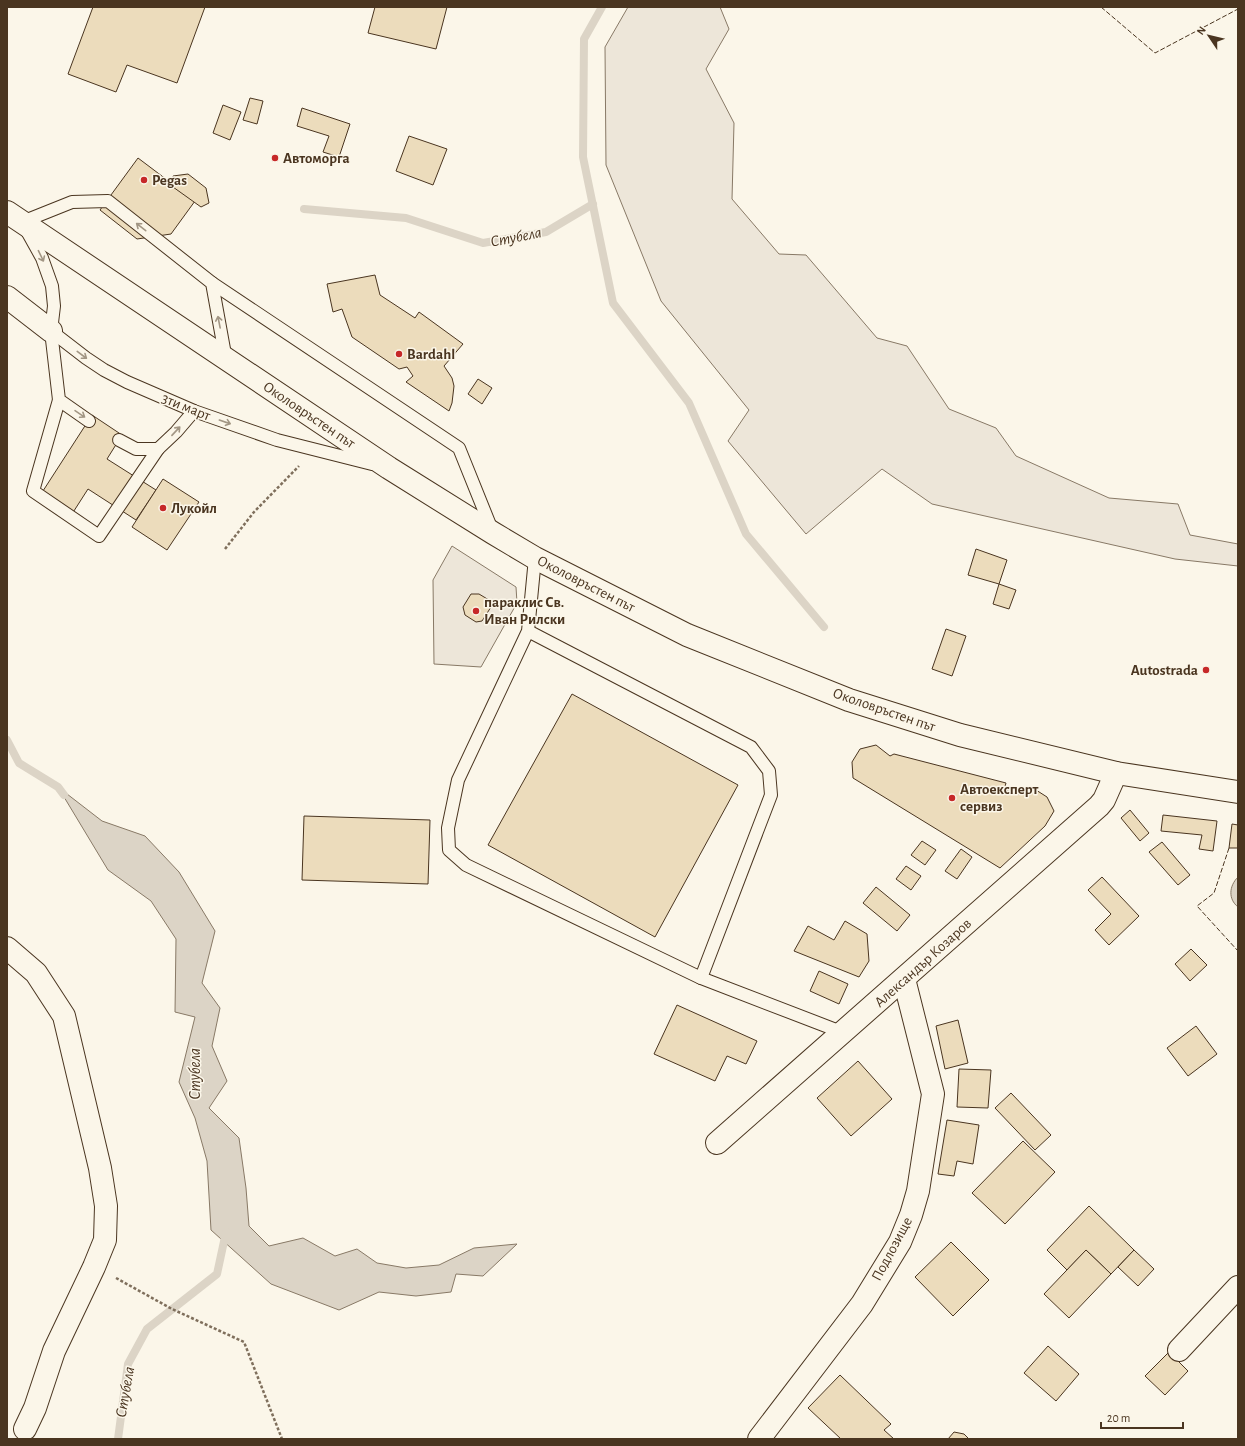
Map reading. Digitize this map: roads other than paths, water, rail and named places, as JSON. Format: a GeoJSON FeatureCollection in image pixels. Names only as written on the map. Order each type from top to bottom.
{"type":"FeatureCollection","features":[{"type":"Feature","properties":{"kind":"main road","name":"Околовръстен път"},"geometry":{"type":"LineString","coordinates":[[14,217],[389,468],[493,533],[535,558],[687,635],[849,700],[960,736],[1116,773],[1238,792]]}},
{"type":"Feature","properties":{"kind":"main road","name":"3ти март"},"geometry":{"type":"LineString","coordinates":[[7,297],[52,331]]}},
{"type":"Feature","properties":{"kind":"main road","name":"Александър Козаров"},"geometry":{"type":"LineString","coordinates":[[717,1143],[1099,806],[1104,800],[1116,773]]}},
{"type":"Feature","properties":{"kind":"main road"},"geometry":{"type":"LineString","coordinates":[[7,948],[36,972],[64,1016],[100,1168],[106,1206],[104,1240],[94,1267],[54,1351],[35,1408],[20,1433]]}},
{"type":"Feature","properties":{"kind":"main road","name":"Подлозище"},"geometry":{"type":"LineString","coordinates":[[759,1439],[862,1304],[900,1242],[911,1215],[918,1191],[933,1094],[904,979]]}},
{"type":"Feature","properties":{"kind":"main road"},"geometry":{"type":"LineString","coordinates":[[1179,1350],[1238,1287]]}},
{"type":"Feature","properties":{"kind":"lane"},"geometry":{"type":"LineString","coordinates":[[194,411],[176,432],[158,449],[99,536],[33,491],[59,400],[52,331],[54,306],[52,286],[42,258],[14,217],[72,202],[108,201],[212,283],[459,448],[493,533]]}},
{"type":"Feature","properties":{"kind":"lane"},"geometry":{"type":"LineString","coordinates":[[212,283],[226,360]]}},
{"type":"Feature","properties":{"kind":"lane","name":"3ти март"},"geometry":{"type":"LineString","coordinates":[[52,331],[86,358],[104,370],[127,382],[194,411],[277,440],[389,468]]}},
{"type":"Feature","properties":{"kind":"lane"},"geometry":{"type":"LineString","coordinates":[[59,400],[89,421]]}},
{"type":"Feature","properties":{"kind":"lane"},"geometry":{"type":"LineString","coordinates":[[119,440],[136,449],[158,449]]}},
{"type":"Feature","properties":{"kind":"lane"},"geometry":{"type":"LineString","coordinates":[[535,558],[528,631],[458,780],[448,828],[449,850],[466,865],[701,978],[844,1032]]}},
{"type":"Feature","properties":{"kind":"lane"},"geometry":{"type":"LineString","coordinates":[[528,631],[751,747],[769,771],[771,796],[701,978]]}},
{"type":"Feature","properties":{"kind":"water"},"geometry":{"type":"Polygon","coordinates":[[[58,787],[102,821],[145,836],[179,872],[215,931],[202,983],[220,1008],[212,1046],[227,1081],[209,1108],[239,1138],[246,1188],[249,1226],[269,1246],[303,1238],[335,1256],[357,1249],[377,1263],[406,1268],[439,1265],[474,1248],[517,1244],[483,1276],[456,1274],[451,1292],[416,1296],[379,1292],[339,1310],[271,1284],[211,1230],[207,1161],[195,1118],[179,1082],[195,1017],[175,1012],[176,939],[151,901],[108,870],[58,787]]]}},
{"type":"Feature","properties":{"kind":"water"},"geometry":{"type":"Polygon","coordinates":[[[1238,877],[1238,907],[1231,896],[1231,888],[1238,877]]]}},
{"type":"Feature","properties":{"kind":"waterway"},"geometry":{"type":"LineString","coordinates":[[602,7],[584,39],[583,157],[613,303],[689,403],[746,534],[824,627]]}},
{"type":"Feature","properties":{"kind":"waterway","name":"Стубела"},"geometry":{"type":"LineString","coordinates":[[304,209],[406,218],[483,243],[546,232],[593,204]]}},
{"type":"Feature","properties":{"kind":"waterway","name":"Стубела"},"geometry":{"type":"LineString","coordinates":[[7,740],[19,763],[58,787],[64,795]]}},
{"type":"Feature","properties":{"kind":"waterway","name":"Стубела"},"geometry":{"type":"LineString","coordinates":[[118,1439],[128,1364],[147,1329],[217,1274],[226,1232]]}},
{"type":"Feature","properties":{"kind":"place","name":"Автоморга"},"geometry":{"type":"Point","coordinates":[275,158]}},
{"type":"Feature","properties":{"kind":"place","name":"Pegas"},"geometry":{"type":"Point","coordinates":[144,180]}},
{"type":"Feature","properties":{"kind":"place","name":"Bardahl"},"geometry":{"type":"Point","coordinates":[399,354]}},
{"type":"Feature","properties":{"kind":"place","name":"Лукойл"},"geometry":{"type":"Point","coordinates":[163,508]}},
{"type":"Feature","properties":{"kind":"place","name":"параклис Св. Иван Рилски"},"geometry":{"type":"Point","coordinates":[476,611]}},
{"type":"Feature","properties":{"kind":"place","name":"Autostrada"},"geometry":{"type":"Point","coordinates":[1206,670]}},
{"type":"Feature","properties":{"kind":"place","name":"Автоексперт сервиз"},"geometry":{"type":"Point","coordinates":[952,798]}}]}
